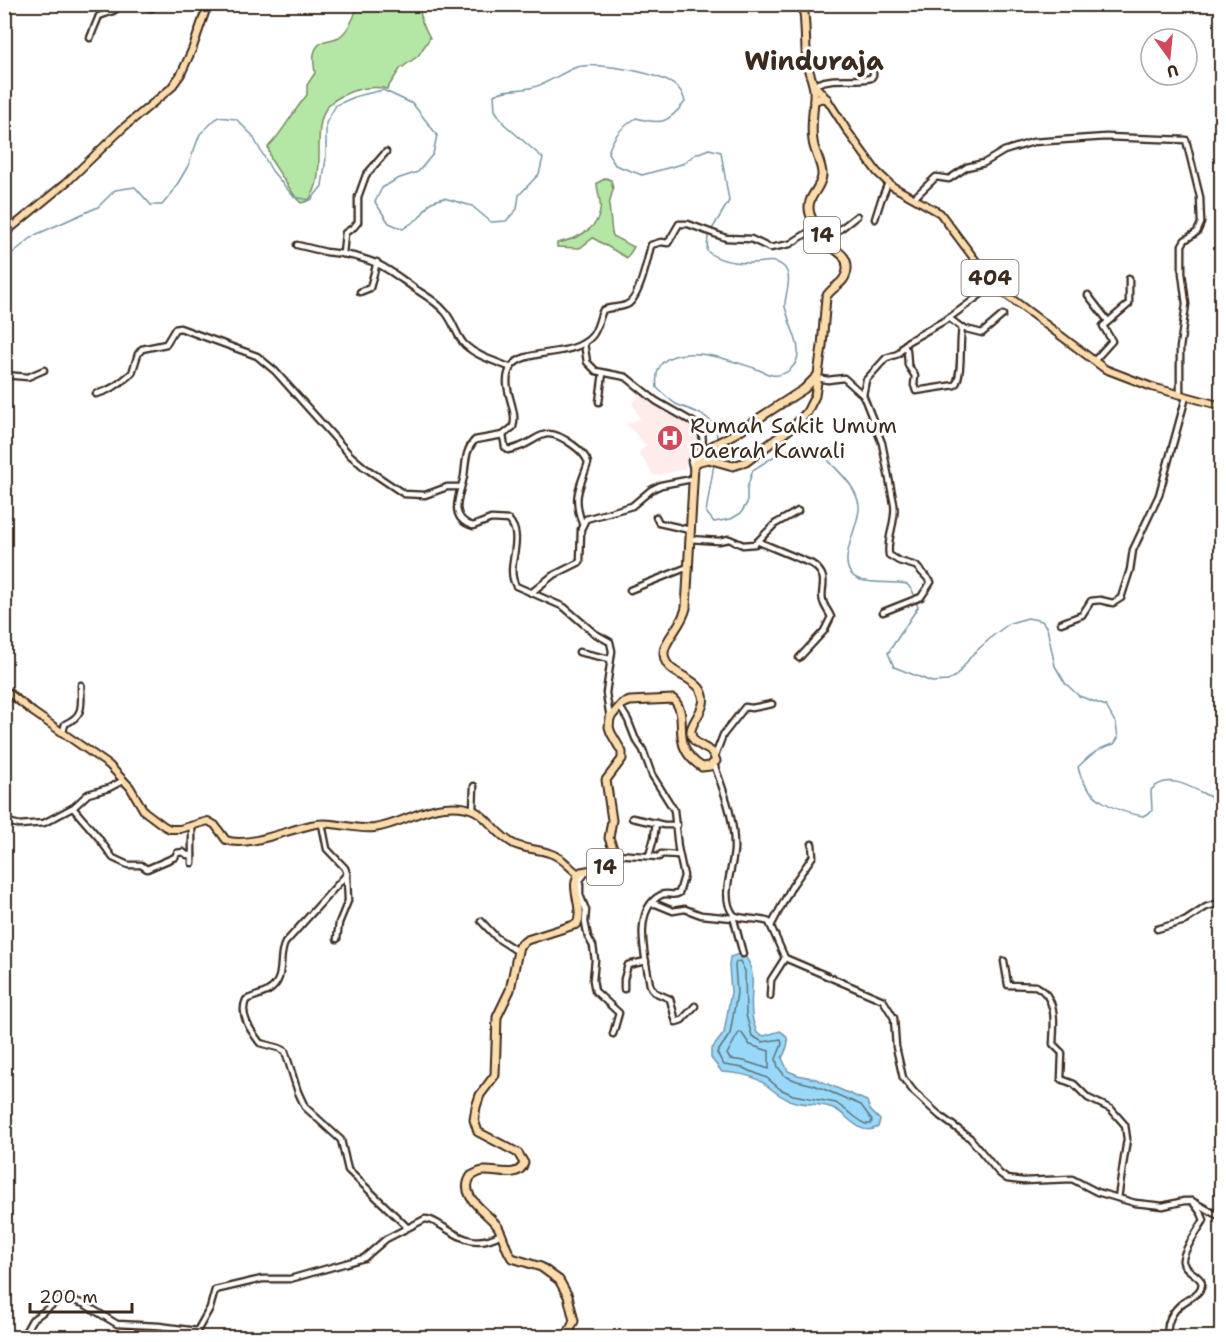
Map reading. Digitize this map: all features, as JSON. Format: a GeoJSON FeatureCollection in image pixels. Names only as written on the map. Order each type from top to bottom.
{"type":"FeatureCollection","features":[{"type":"Feature","properties":{"kind":"highway","name":"14"},"geometry":{"type":"LineString","coordinates":[[694,465],[711,460],[730,466],[742,464],[754,458],[796,424],[807,412],[813,401],[817,377],[824,327],[825,297],[830,290],[843,282],[847,268],[843,255],[825,240],[817,227],[809,204],[822,176],[813,142],[814,83],[807,64],[803,4]]}},
{"type":"Feature","properties":{"kind":"highway"},"geometry":{"type":"LineString","coordinates":[[814,101],[821,98],[827,99]]}},
{"type":"Feature","properties":{"kind":"highway"},"geometry":{"type":"LineString","coordinates":[[610,718],[620,707],[635,700],[673,699],[680,708],[681,740],[689,754],[702,767],[715,760],[712,751],[695,742],[691,735],[692,727],[704,704],[701,690],[672,669],[664,656],[666,644],[679,627],[684,615],[694,465],[708,448],[736,433],[804,389],[817,377]]}},
{"type":"Feature","properties":{"kind":"highway","name":"14"},"geometry":{"type":"LineString","coordinates":[[517,951],[526,940],[577,924],[580,912],[575,885],[578,874],[610,866],[615,861],[609,838],[612,820],[606,780],[620,762],[622,755],[611,733],[610,718]]}},
{"type":"Feature","properties":{"kind":"highway"},"geometry":{"type":"LineString","coordinates":[[517,951],[510,990],[499,1010],[496,1023],[497,1070],[477,1101],[474,1120],[475,1128],[481,1135],[518,1153],[524,1163],[523,1168],[517,1172],[478,1173],[471,1176],[467,1184],[468,1194],[493,1221],[512,1258],[546,1270],[564,1287],[574,1321],[566,1338]]}},
{"type":"Feature","properties":{"kind":"main road"},"geometry":{"type":"LineString","coordinates":[[4,234],[68,181],[123,128],[171,88],[181,74],[192,50],[208,4]]}},
{"type":"Feature","properties":{"kind":"main road","name":"404"},"geometry":{"type":"LineString","coordinates":[[814,83],[876,172],[888,183],[940,213],[995,284],[1030,314],[1094,361],[1125,378],[1221,406]]}},
{"type":"Feature","properties":{"kind":"main road"},"geometry":{"type":"LineString","coordinates":[[4,689],[109,765],[133,791],[144,812],[174,830],[204,821],[210,822],[226,840],[239,843],[322,824],[375,828],[440,807],[458,806],[472,809],[486,818],[514,844],[557,856],[578,874]]}},
{"type":"Feature","properties":{"kind":"street"},"geometry":{"type":"LineString","coordinates":[[90,38],[99,16],[123,4]]}},
{"type":"Feature","properties":{"kind":"street"},"geometry":{"type":"LineString","coordinates":[[138,4],[151,8],[162,4]]}},
{"type":"Feature","properties":{"kind":"street"},"geometry":{"type":"LineString","coordinates":[[814,83],[827,80],[871,78],[873,64]]}},
{"type":"Feature","properties":{"kind":"street"},"geometry":{"type":"LineString","coordinates":[[914,198],[936,177],[949,179],[967,167],[984,163],[1004,151],[1033,142],[1106,137],[1186,140],[1200,196],[1201,223],[1197,232],[1185,240],[1182,245],[1182,273],[1186,304],[1180,338],[1183,396],[1162,487],[1133,550],[1121,598],[1113,603],[1100,600],[1091,601],[1084,614],[1061,623]]}},
{"type":"Feature","properties":{"kind":"street"},"geometry":{"type":"LineString","coordinates":[[343,254],[345,233],[358,222],[358,199],[364,178],[386,152]]}},
{"type":"Feature","properties":{"kind":"street"},"geometry":{"type":"LineString","coordinates":[[875,219],[888,183]]}},
{"type":"Feature","properties":{"kind":"street"},"geometry":{"type":"LineString","coordinates":[[825,240],[857,216]]}},
{"type":"Feature","properties":{"kind":"street"},"geometry":{"type":"LineString","coordinates":[[610,718],[606,693],[612,651],[610,642],[597,635],[564,607],[516,586],[512,579],[516,540],[513,524],[509,520],[491,519],[473,525],[466,522],[456,505],[467,453],[477,438],[503,435],[510,431],[514,423],[508,387],[511,368],[523,358],[556,353],[584,344],[594,334],[603,310],[631,302],[643,277],[652,244],[667,243],[679,224],[688,224],[729,238],[751,239],[774,248],[790,244],[817,227]]}},
{"type":"Feature","properties":{"kind":"street"},"geometry":{"type":"LineString","coordinates":[[297,245],[377,262],[441,307],[448,315],[463,343],[468,347],[488,359],[511,368]]}},
{"type":"Feature","properties":{"kind":"street"},"geometry":{"type":"LineString","coordinates":[[360,291],[370,288],[377,262]]}},
{"type":"Feature","properties":{"kind":"street"},"geometry":{"type":"LineString","coordinates":[[1094,361],[1112,341],[1103,328],[1129,304],[1129,279]]}},
{"type":"Feature","properties":{"kind":"street"},"geometry":{"type":"LineString","coordinates":[[863,395],[866,380],[885,359],[898,354],[907,342],[949,318],[995,284]]}},
{"type":"Feature","properties":{"kind":"street"},"geometry":{"type":"LineString","coordinates":[[1089,295],[1108,321]]}},
{"type":"Feature","properties":{"kind":"street"},"geometry":{"type":"LineString","coordinates":[[949,318],[962,328],[984,333],[1003,315]]}},
{"type":"Feature","properties":{"kind":"street"},"geometry":{"type":"LineString","coordinates":[[96,394],[115,388],[132,373],[142,349],[166,344],[175,329],[180,328],[257,356],[275,371],[350,455],[403,493],[425,495],[447,487],[460,487]]}},
{"type":"Feature","properties":{"kind":"street"},"geometry":{"type":"LineString","coordinates":[[903,346],[907,350],[909,368],[915,376],[916,391],[955,385],[959,374],[959,345],[962,328]]}},
{"type":"Feature","properties":{"kind":"street"},"geometry":{"type":"LineString","coordinates":[[584,344],[590,366],[599,372],[626,377],[667,408],[698,425],[704,443],[691,461],[694,465]]}},
{"type":"Feature","properties":{"kind":"street"},"geometry":{"type":"LineString","coordinates":[[4,375],[28,377],[44,370]]}},
{"type":"Feature","properties":{"kind":"street"},"geometry":{"type":"LineString","coordinates":[[599,402],[603,373]]}},
{"type":"Feature","properties":{"kind":"street"},"geometry":{"type":"LineString","coordinates":[[817,377],[828,380],[844,378],[863,395],[882,443],[894,504],[888,553],[895,560],[915,566],[930,579],[930,586],[916,599],[883,612]]}},
{"type":"Feature","properties":{"kind":"street"},"geometry":{"type":"LineString","coordinates":[[503,435],[506,450],[511,450],[545,434],[553,433],[584,454],[588,463],[578,487],[577,500],[582,523],[580,562],[552,576],[531,593]]}},
{"type":"Feature","properties":{"kind":"street"},"geometry":{"type":"LineString","coordinates":[[582,523],[590,516],[632,506],[661,485],[692,478]]}},
{"type":"Feature","properties":{"kind":"street"},"geometry":{"type":"LineString","coordinates":[[690,539],[719,541],[729,539],[749,545],[759,542],[776,525],[798,511]]}},
{"type":"Feature","properties":{"kind":"street"},"geometry":{"type":"LineString","coordinates":[[656,517],[657,522],[690,530]]}},
{"type":"Feature","properties":{"kind":"street"},"geometry":{"type":"LineString","coordinates":[[759,542],[812,564],[824,580],[823,603],[831,617],[824,632],[799,658]]}},
{"type":"Feature","properties":{"kind":"street"},"geometry":{"type":"LineString","coordinates":[[630,590],[688,567]]}},
{"type":"Feature","properties":{"kind":"street"},"geometry":{"type":"LineString","coordinates":[[579,652],[610,659]]}},
{"type":"Feature","properties":{"kind":"street"},"geometry":{"type":"LineString","coordinates":[[63,732],[64,725],[76,719],[79,714],[81,685]]}},
{"type":"Feature","properties":{"kind":"street"},"geometry":{"type":"LineString","coordinates":[[743,954],[727,893],[734,851],[732,816],[715,760],[722,735],[745,706],[752,708],[772,704]]}},
{"type":"Feature","properties":{"kind":"street"},"geometry":{"type":"LineString","coordinates":[[620,707],[643,750],[652,775],[673,806],[684,876],[679,893],[674,896],[661,895],[652,904],[645,917],[642,930],[652,989],[656,994],[670,999],[676,1022],[682,1020],[695,1006]]}},
{"type":"Feature","properties":{"kind":"street"},"geometry":{"type":"LineString","coordinates":[[4,820],[20,825],[44,824],[73,808],[88,794],[110,788],[124,780]]}},
{"type":"Feature","properties":{"kind":"street"},"geometry":{"type":"LineString","coordinates":[[472,809],[474,786]]}},
{"type":"Feature","properties":{"kind":"street"},"geometry":{"type":"LineString","coordinates":[[73,808],[111,856],[125,864],[141,865],[147,869],[175,857],[177,853],[192,855]]}},
{"type":"Feature","properties":{"kind":"street"},"geometry":{"type":"LineString","coordinates":[[632,818],[677,825]]}},
{"type":"Feature","properties":{"kind":"street"},"geometry":{"type":"LineString","coordinates":[[649,856],[656,823]]}},
{"type":"Feature","properties":{"kind":"street"},"geometry":{"type":"LineString","coordinates":[[322,824],[327,849],[342,863],[347,872],[348,901],[339,923],[337,939]]}},
{"type":"Feature","properties":{"kind":"street"},"geometry":{"type":"LineString","coordinates":[[192,826],[192,863]]}},
{"type":"Feature","properties":{"kind":"street"},"geometry":{"type":"LineString","coordinates":[[771,926],[792,886],[813,856],[812,844]]}},
{"type":"Feature","properties":{"kind":"street"},"geometry":{"type":"LineString","coordinates":[[615,854],[658,857],[662,854],[679,855]]}},
{"type":"Feature","properties":{"kind":"street"},"geometry":{"type":"LineString","coordinates":[[588,870],[580,880],[579,893],[586,910],[585,923],[595,955],[593,980],[595,991],[619,1013],[613,1034]]}},
{"type":"Feature","properties":{"kind":"street"},"geometry":{"type":"LineString","coordinates":[[347,872],[285,943],[281,951],[281,973],[268,991],[246,1000],[243,1006],[244,1016],[260,1043],[279,1048],[286,1053],[305,1107],[341,1140],[348,1170],[407,1227]]}},
{"type":"Feature","properties":{"kind":"street"},"geometry":{"type":"LineString","coordinates":[[1157,929],[1185,921],[1206,907],[1221,902]]}},
{"type":"Feature","properties":{"kind":"street"},"geometry":{"type":"LineString","coordinates":[[652,904],[673,910],[685,909],[701,915],[765,920],[771,926],[785,958],[883,1000],[894,1018],[896,1047],[903,1078],[914,1092],[940,1116],[970,1138],[1002,1176],[1017,1181],[1072,1179],[1096,1192],[1163,1206],[1192,1201],[1221,1218]]}},
{"type":"Feature","properties":{"kind":"street"},"geometry":{"type":"LineString","coordinates":[[481,921],[497,938],[517,951]]}},
{"type":"Feature","properties":{"kind":"street"},"geometry":{"type":"LineString","coordinates":[[770,996],[772,976],[785,958]]}},
{"type":"Feature","properties":{"kind":"street"},"geometry":{"type":"LineString","coordinates":[[624,989],[628,965],[646,961]]}},
{"type":"Feature","properties":{"kind":"street"},"geometry":{"type":"LineString","coordinates":[[1004,961],[1008,985],[1025,984],[1038,987],[1049,1001],[1055,1020],[1053,1042],[1062,1053],[1061,1079],[1074,1084],[1088,1098],[1112,1109],[1125,1125],[1127,1139],[1118,1198]]}},
{"type":"Feature","properties":{"kind":"street"},"geometry":{"type":"LineString","coordinates":[[1168,1338],[1167,1324],[1179,1305],[1199,1291],[1202,1285],[1199,1277],[1183,1262],[1184,1254],[1204,1220],[1202,1213],[1192,1201]]}},
{"type":"Feature","properties":{"kind":"street"},"geometry":{"type":"LineString","coordinates":[[22,1338],[32,1320],[65,1298],[84,1304],[117,1324],[196,1331],[199,1330],[210,1308],[215,1290],[262,1279],[290,1279],[364,1258],[381,1242],[427,1218],[455,1234],[475,1241],[488,1240],[501,1234]]}},
{"type":"Feature","properties":{"kind":"street"},"geometry":{"type":"LineString","coordinates":[[187,1338],[189,1330]]}},
{"type":"Feature","properties":{"kind":"shaded area","name":"Rumah Sakit Umum Daerah Kawali"},"geometry":{"type":"Polygon","coordinates":[[[642,394],[699,429],[702,440],[696,453],[686,461],[685,469],[654,476],[639,453],[646,445],[626,424],[640,419],[632,403],[642,394]]]}},
{"type":"Feature","properties":{"kind":"green space"},"geometry":{"type":"Polygon","coordinates":[[[357,5],[419,5],[422,22],[430,38],[418,56],[400,69],[387,89],[373,88],[347,93],[327,107],[320,129],[319,167],[314,191],[308,201],[301,203],[271,160],[268,147],[307,95],[307,85],[315,73],[314,58],[317,46],[337,38],[345,31],[357,5]]]}},
{"type":"Feature","properties":{"kind":"green space"},"geometry":{"type":"Polygon","coordinates":[[[606,178],[611,180],[613,189],[609,205],[612,233],[614,237],[634,247],[627,258],[593,238],[580,248],[557,247],[557,243],[577,237],[595,224],[600,208],[597,183],[606,178]]]}},
{"type":"Feature","properties":{"kind":"water"},"geometry":{"type":"Polygon","coordinates":[[[742,953],[747,959],[752,974],[751,1007],[757,1033],[764,1036],[780,1031],[784,1034],[788,1043],[782,1058],[788,1071],[816,1079],[867,1101],[870,1110],[880,1120],[878,1127],[866,1130],[830,1107],[789,1100],[756,1079],[722,1072],[711,1058],[711,1050],[724,1033],[731,992],[730,957],[742,953]]]}},
{"type":"Feature","properties":{"kind":"waterway"},"geometry":{"type":"LineString","coordinates":[[4,260],[35,235],[98,207],[115,190],[135,187],[151,205],[162,205],[188,166],[200,134],[218,117],[236,119],[252,135],[272,171],[294,197],[311,200],[322,186],[326,158],[326,123],[336,105],[357,96],[383,90],[413,104],[437,135],[433,154],[418,172],[397,179],[382,188],[375,202],[389,223],[403,229],[419,218],[431,202],[444,198],[472,206],[491,222],[506,221],[517,209],[519,195],[539,174],[543,158],[504,124],[495,110],[494,95],[507,90],[525,89],[548,82],[577,67],[614,67],[645,73],[671,83],[680,90],[685,102],[669,118],[658,122],[636,118],[622,129],[612,142],[608,153],[615,165],[642,175],[682,164],[696,154],[709,149],[721,152],[729,201],[708,236],[707,251],[716,257],[733,262],[776,262],[784,267],[788,276],[785,307],[796,339],[798,356],[794,365],[787,372],[772,375],[725,359],[694,354],[674,356],[664,361],[659,368],[657,388],[676,404],[709,419],[716,431],[717,439]]}},
{"type":"Feature","properties":{"kind":"waterway"},"geometry":{"type":"LineString","coordinates":[[715,459],[717,446]]}},
{"type":"Feature","properties":{"kind":"waterway"},"geometry":{"type":"LineString","coordinates":[[714,464],[706,512],[714,522],[731,519],[741,513],[747,503],[747,488],[753,470],[781,452],[800,447],[819,449],[848,482],[857,496],[859,513],[847,557],[852,575],[867,581],[907,584],[913,592],[918,607],[888,653],[894,667],[932,682],[948,681],[957,675],[972,655],[1010,623],[1028,618],[1042,621],[1047,628],[1055,666],[1065,683],[1079,696],[1106,706],[1116,724],[1118,738],[1114,744],[1094,753],[1078,767],[1081,778],[1094,795],[1112,807],[1143,816],[1152,811],[1151,790],[1159,784],[1168,782],[1186,785],[1222,802]]}},
{"type":"Feature","properties":{"kind":"place","name":"Rumah Sakit Umum Daerah Kawali"},"geometry":{"type":"Point","coordinates":[670,438]}},
{"type":"Feature","properties":{"kind":"district","name":"Winduraja"},"geometry":{"type":"Point","coordinates":[814,61]}}]}
